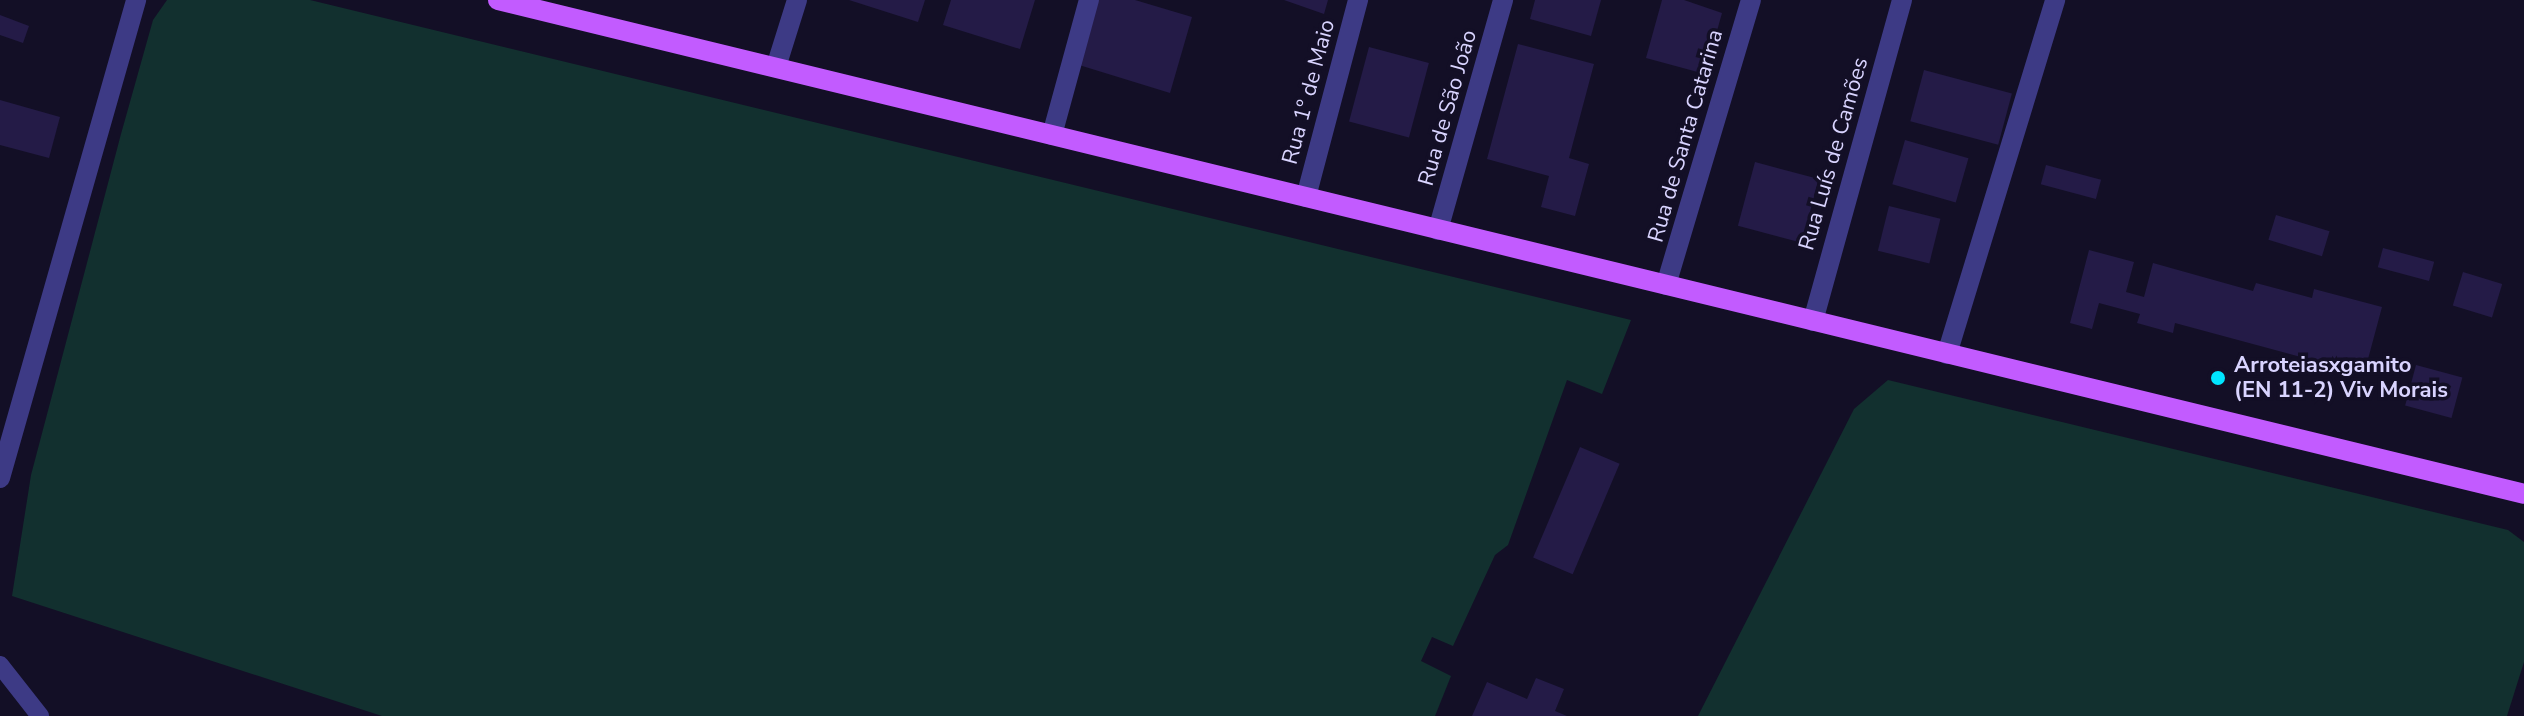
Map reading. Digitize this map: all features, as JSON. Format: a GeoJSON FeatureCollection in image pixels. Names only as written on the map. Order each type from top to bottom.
{"type":"FeatureCollection","features":[{"type":"Feature","properties":{"kind":"main road"},"geometry":{"type":"LineString","coordinates":[[511,1],[2523,495]]}},
{"type":"Feature","properties":{"kind":"street"},"geometry":{"type":"LineString","coordinates":[[0,478],[136,0]]}},
{"type":"Feature","properties":{"kind":"street"},"geometry":{"type":"LineString","coordinates":[[776,67],[797,0]]}},
{"type":"Feature","properties":{"kind":"street"},"geometry":{"type":"LineString","coordinates":[[1052,135],[1089,0]]}},
{"type":"Feature","properties":{"kind":"street","name":"Rua 1º de Maio"},"geometry":{"type":"LineString","coordinates":[[1306,197],[1358,0]]}},
{"type":"Feature","properties":{"kind":"street","name":"Rua de São João"},"geometry":{"type":"LineString","coordinates":[[1438,230],[1503,0]]}},
{"type":"Feature","properties":{"kind":"street","name":"Rua de Santa Catarina"},"geometry":{"type":"LineString","coordinates":[[1666,285],[1751,0]]}},
{"type":"Feature","properties":{"kind":"street","name":"Rua Luís de Camões"},"geometry":{"type":"LineString","coordinates":[[1813,321],[1902,0]]}},
{"type":"Feature","properties":{"kind":"street"},"geometry":{"type":"LineString","coordinates":[[1947,354],[2055,0]]}},
{"type":"Feature","properties":{"kind":"lane"},"geometry":{"type":"LineString","coordinates":[[0,665],[40,716]]}},
{"type":"Feature","properties":{"kind":"green space"},"geometry":{"type":"Polygon","coordinates":[[[167,0],[310,0],[1631,320],[1602,394],[1567,380],[1508,545],[1495,555],[1453,646],[1432,637],[1421,661],[1451,676],[1435,716],[382,716],[12,596],[31,475],[153,20],[167,0]]]}},
{"type":"Feature","properties":{"kind":"green space"},"geometry":{"type":"Polygon","coordinates":[[[1888,380],[2508,530],[2524,542],[2524,662],[2507,716],[1698,716],[1854,409],[1888,380]]]}},
{"type":"Feature","properties":{"kind":"building"},"geometry":{"type":"Polygon","coordinates":[[[849,0],[925,0],[918,22],[849,0]]]}},
{"type":"Feature","properties":{"kind":"building"},"geometry":{"type":"Polygon","coordinates":[[[951,0],[1035,0],[1020,49],[943,25],[951,0]]]}},
{"type":"Feature","properties":{"kind":"building"},"geometry":{"type":"Polygon","coordinates":[[[1098,0],[1135,0],[1192,17],[1170,93],[1079,65],[1098,0]]]}},
{"type":"Feature","properties":{"kind":"building"},"geometry":{"type":"Polygon","coordinates":[[[1284,0],[1328,0],[1324,14],[1284,0]]]}},
{"type":"Feature","properties":{"kind":"building"},"geometry":{"type":"Polygon","coordinates":[[[1535,0],[1601,0],[1591,36],[1530,19],[1535,0]]]}},
{"type":"Feature","properties":{"kind":"building"},"geometry":{"type":"Polygon","coordinates":[[[1662,0],[1684,0],[1722,13],[1705,74],[1646,58],[1662,0]]]}},
{"type":"Feature","properties":{"kind":"building"},"geometry":{"type":"Polygon","coordinates":[[[0,15],[29,26],[23,43],[0,35],[0,15]]]}},
{"type":"Feature","properties":{"kind":"building"},"geometry":{"type":"Polygon","coordinates":[[[1518,44],[1594,64],[1569,158],[1589,164],[1575,216],[1541,207],[1549,176],[1487,159],[1518,44]]]}},
{"type":"Feature","properties":{"kind":"building"},"geometry":{"type":"Polygon","coordinates":[[[1369,47],[1429,63],[1409,137],[1349,121],[1369,47]]]}},
{"type":"Feature","properties":{"kind":"building"},"geometry":{"type":"Polygon","coordinates":[[[1924,70],[2012,94],[1998,145],[1910,121],[1924,70]]]}},
{"type":"Feature","properties":{"kind":"building"},"geometry":{"type":"Polygon","coordinates":[[[0,100],[60,117],[49,158],[0,145],[0,100]]]}},
{"type":"Feature","properties":{"kind":"building"},"geometry":{"type":"Polygon","coordinates":[[[1905,140],[1968,158],[1956,202],[1892,184],[1905,140]]]}},
{"type":"Feature","properties":{"kind":"building"},"geometry":{"type":"Polygon","coordinates":[[[1755,162],[1819,179],[1802,243],[1738,226],[1755,162]]]}},
{"type":"Feature","properties":{"kind":"building"},"geometry":{"type":"Polygon","coordinates":[[[2046,165],[2101,180],[2096,199],[2041,184],[2046,165]]]}},
{"type":"Feature","properties":{"kind":"building"},"geometry":{"type":"Polygon","coordinates":[[[1889,206],[1940,219],[1929,263],[1878,251],[1889,206]]]}},
{"type":"Feature","properties":{"kind":"building"},"geometry":{"type":"Polygon","coordinates":[[[2276,215],[2330,231],[2322,256],[2268,240],[2276,215]]]}},
{"type":"Feature","properties":{"kind":"building"},"geometry":{"type":"Polygon","coordinates":[[[2383,248],[2434,262],[2429,281],[2378,267],[2383,248]]]}},
{"type":"Feature","properties":{"kind":"building"},"geometry":{"type":"Polygon","coordinates":[[[2089,250],[2134,262],[2126,292],[2144,297],[2153,263],[2253,291],[2256,283],[2312,298],[2314,289],[2382,307],[2364,374],[2175,323],[2173,333],[2137,323],[2140,314],[2099,303],[2092,329],[2070,323],[2089,250]]]}},
{"type":"Feature","properties":{"kind":"building"},"geometry":{"type":"Polygon","coordinates":[[[2463,272],[2502,284],[2492,317],[2453,305],[2463,272]]]}},
{"type":"Feature","properties":{"kind":"building"},"geometry":{"type":"Polygon","coordinates":[[[2416,365],[2462,377],[2451,418],[2405,406],[2416,365]]]}},
{"type":"Feature","properties":{"kind":"building"},"geometry":{"type":"Polygon","coordinates":[[[1580,447],[1620,464],[1573,574],[1533,557],[1580,447]]]}},
{"type":"Feature","properties":{"kind":"building"},"geometry":{"type":"Polygon","coordinates":[[[1536,678],[1564,689],[1555,711],[1567,716],[1472,716],[1487,682],[1527,699],[1536,678]]]}},
{"type":"Feature","properties":{"kind":"place","name":"Arroteiasxgamito (EN 11-2) Viv Morais"},"geometry":{"type":"Point","coordinates":[2218,378]}}]}
